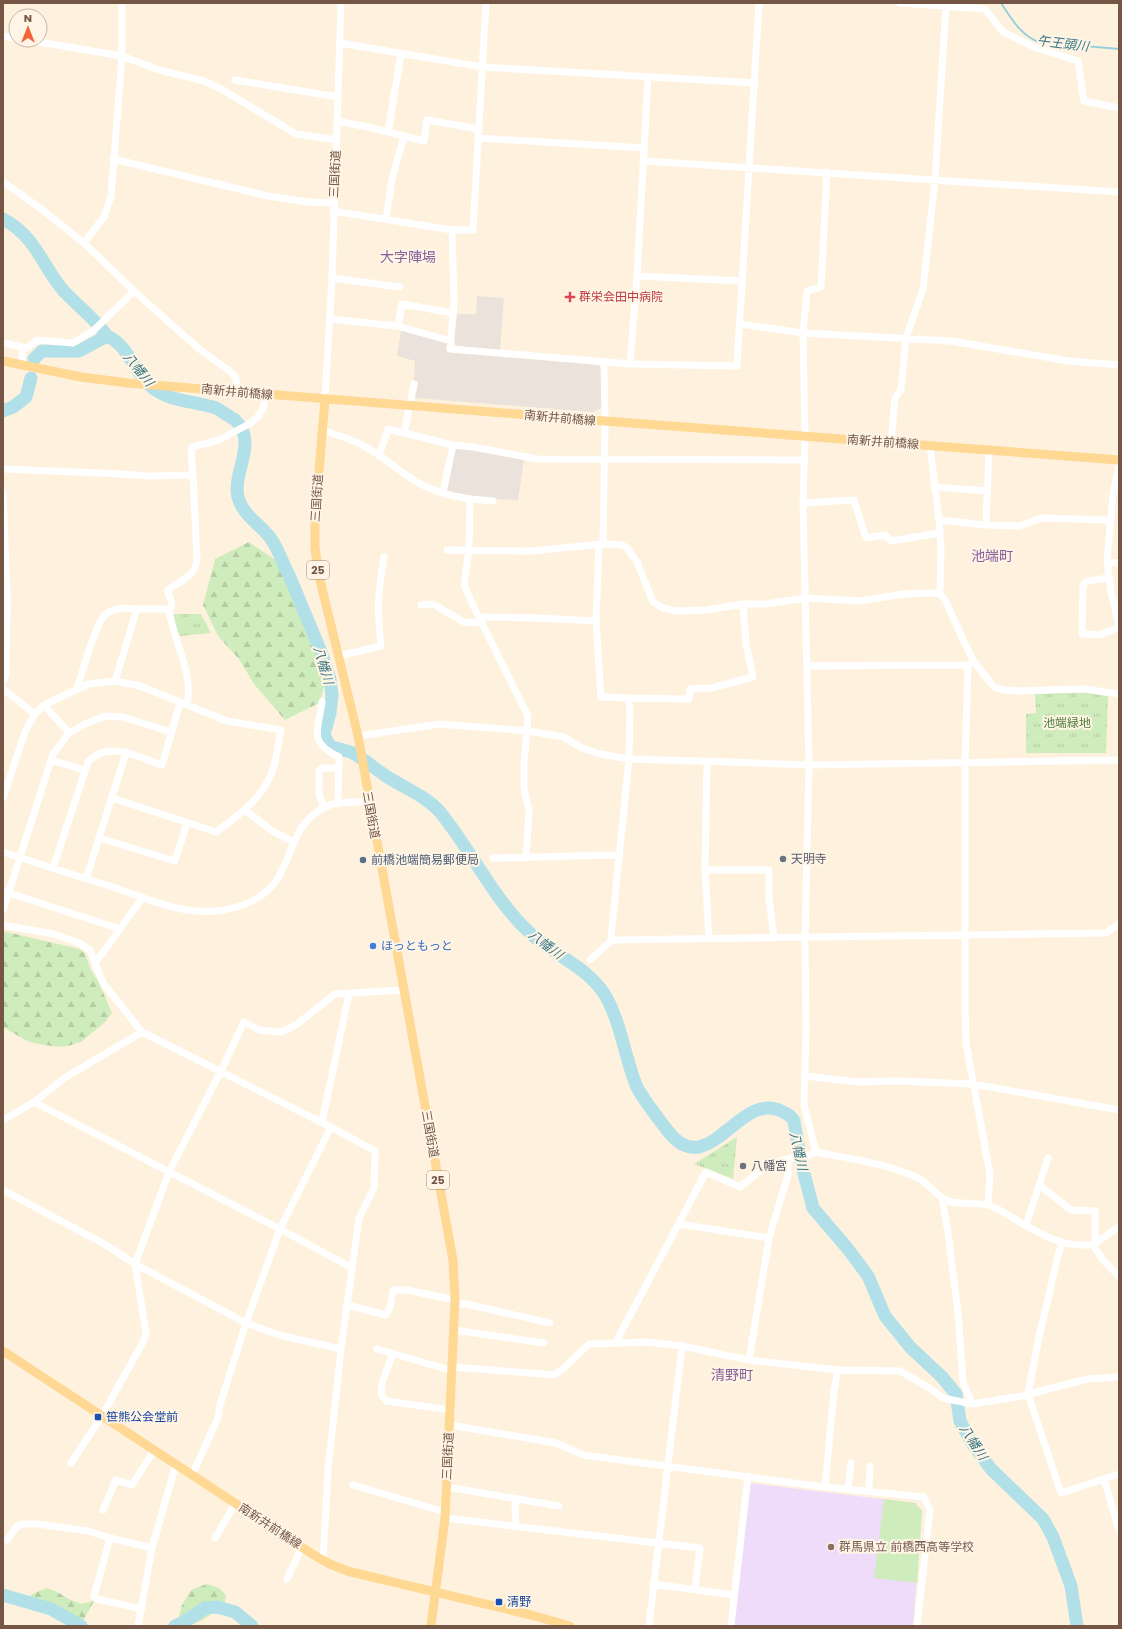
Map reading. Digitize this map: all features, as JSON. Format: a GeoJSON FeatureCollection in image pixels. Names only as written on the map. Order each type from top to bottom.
{"type":"FeatureCollection","features":[{"type":"Feature","properties":{"kind":"main road","name":"南新井前橋線"},"geometry":{"type":"LineString","coordinates":[[3,361],[80,376],[168,387],[605,422],[1119,460]]}},
{"type":"Feature","properties":{"kind":"main road","name":"三国街道"},"geometry":{"type":"LineString","coordinates":[[325,399],[315,520],[315,548],[319,576],[358,736],[360,755],[453,1260],[455,1302],[447,1487],[445,1515],[431,1626]]}},
{"type":"Feature","properties":{"kind":"main road","name":"南新井前橋線"},"geometry":{"type":"LineString","coordinates":[[3,1352],[323,1561],[347,1571],[531,1615],[570,1626]]}},
{"type":"Feature","properties":{"kind":"street"},"geometry":{"type":"LineString","coordinates":[[84,243],[104,217],[111,196],[122,56],[122,3]]}},
{"type":"Feature","properties":{"kind":"street","name":"三国街道"},"geometry":{"type":"LineString","coordinates":[[325,399],[332,278],[333,203],[341,3]]}},
{"type":"Feature","properties":{"kind":"street"},"geometry":{"type":"LineString","coordinates":[[333,211],[452,230],[473,230],[486,3]]}},
{"type":"Feature","properties":{"kind":"street"},"geometry":{"type":"LineString","coordinates":[[452,230],[453,313],[450,349],[630,364],[738,366],[748,168],[755,83],[759,3]]}},
{"type":"Feature","properties":{"kind":"street"},"geometry":{"type":"LineString","coordinates":[[900,3],[985,8],[1003,32],[1034,46],[1078,61],[1084,101],[1119,108]]}},
{"type":"Feature","properties":{"kind":"street"},"geometry":{"type":"LineString","coordinates":[[891,443],[895,398],[901,390],[906,338],[923,289],[935,180],[946,6]]}},
{"type":"Feature","properties":{"kind":"street"},"geometry":{"type":"LineString","coordinates":[[48,44],[122,56],[159,70],[204,80],[222,89],[296,134],[336,140]]}},
{"type":"Feature","properties":{"kind":"street"},"geometry":{"type":"LineString","coordinates":[[340,44],[482,67],[755,83]]}},
{"type":"Feature","properties":{"kind":"street"},"geometry":{"type":"LineString","coordinates":[[388,132],[401,54]]}},
{"type":"Feature","properties":{"kind":"street"},"geometry":{"type":"LineString","coordinates":[[630,364],[637,276],[648,77]]}},
{"type":"Feature","properties":{"kind":"street"},"geometry":{"type":"LineString","coordinates":[[235,80],[338,97]]}},
{"type":"Feature","properties":{"kind":"street"},"geometry":{"type":"LineString","coordinates":[[337,121],[424,141],[428,120],[479,129]]}},
{"type":"Feature","properties":{"kind":"street"},"geometry":{"type":"LineString","coordinates":[[386,219],[392,179],[404,136]]}},
{"type":"Feature","properties":{"kind":"street"},"geometry":{"type":"LineString","coordinates":[[478,138],[644,148]]}},
{"type":"Feature","properties":{"kind":"street"},"geometry":{"type":"LineString","coordinates":[[113,159],[268,196],[308,202],[333,203]]}},
{"type":"Feature","properties":{"kind":"street"},"geometry":{"type":"LineString","coordinates":[[644,161],[1119,192]]}},
{"type":"Feature","properties":{"kind":"street"},"geometry":{"type":"LineString","coordinates":[[816,1152],[804,1105],[806,1076],[805,938],[809,765],[803,503],[805,436],[803,333],[807,291],[821,287],[827,172]]}},
{"type":"Feature","properties":{"kind":"street"},"geometry":{"type":"LineString","coordinates":[[3,182],[40,208],[84,243],[134,291],[198,348],[232,373],[236,378],[237,392]]}},
{"type":"Feature","properties":{"kind":"street"},"geometry":{"type":"LineString","coordinates":[[637,276],[742,281]]}},
{"type":"Feature","properties":{"kind":"street"},"geometry":{"type":"LineString","coordinates":[[332,278],[400,287]]}},
{"type":"Feature","properties":{"kind":"street"},"geometry":{"type":"LineString","coordinates":[[3,343],[27,348],[37,340],[73,343],[93,331],[134,291]]}},
{"type":"Feature","properties":{"kind":"street"},"geometry":{"type":"LineString","coordinates":[[398,326],[402,304],[453,313]]}},
{"type":"Feature","properties":{"kind":"street"},"geometry":{"type":"LineString","coordinates":[[330,319],[398,326],[451,341]]}},
{"type":"Feature","properties":{"kind":"street"},"geometry":{"type":"LineString","coordinates":[[740,324],[803,333],[906,338],[951,342],[1069,361],[1119,365]]}},
{"type":"Feature","properties":{"kind":"street"},"geometry":{"type":"LineString","coordinates":[[21,365],[23,348]]}},
{"type":"Feature","properties":{"kind":"street"},"geometry":{"type":"LineString","coordinates":[[604,362],[604,460],[596,621],[601,697],[619,696],[628,698],[689,699],[690,689],[711,688],[754,677],[746,644],[743,604]]}},
{"type":"Feature","properties":{"kind":"street"},"geometry":{"type":"LineString","coordinates":[[404,433],[411,406],[414,384]]}},
{"type":"Feature","properties":{"kind":"street"},"geometry":{"type":"LineString","coordinates":[[53,868],[84,770],[88,762],[100,753],[112,750],[162,765],[171,732],[183,704],[189,695],[183,657],[170,620],[169,609],[172,606],[172,602],[168,594],[168,590],[192,573],[196,567],[197,559],[191,453],[192,447],[219,440],[258,418],[264,406],[265,394]]}},
{"type":"Feature","properties":{"kind":"street"},"geometry":{"type":"LineString","coordinates":[[379,456],[388,429],[453,445],[473,447],[538,459],[805,460]]}},
{"type":"Feature","properties":{"kind":"street"},"geometry":{"type":"LineString","coordinates":[[322,430],[366,447],[414,480],[443,493],[454,497],[493,501]]}},
{"type":"Feature","properties":{"kind":"street"},"geometry":{"type":"LineString","coordinates":[[443,493],[453,445]]}},
{"type":"Feature","properties":{"kind":"street"},"geometry":{"type":"LineString","coordinates":[[930,446],[940,533],[940,594]]}},
{"type":"Feature","properties":{"kind":"street"},"geometry":{"type":"LineString","coordinates":[[986,525],[989,450]]}},
{"type":"Feature","properties":{"kind":"street"},"geometry":{"type":"LineString","coordinates":[[1109,578],[1087,581],[1084,585],[1082,634],[1100,635],[1119,626],[1107,562],[1110,520],[1117,487],[1119,466]]}},
{"type":"Feature","properties":{"kind":"street"},"geometry":{"type":"LineString","coordinates":[[3,469],[150,476],[193,475]]}},
{"type":"Feature","properties":{"kind":"street"},"geometry":{"type":"LineString","coordinates":[[934,487],[987,491]]}},
{"type":"Feature","properties":{"kind":"street"},"geometry":{"type":"LineString","coordinates":[[3,493],[8,594],[3,682]]}},
{"type":"Feature","properties":{"kind":"street"},"geometry":{"type":"LineString","coordinates":[[470,499],[469,550],[464,584],[528,716],[528,731],[524,764],[524,788],[529,811],[526,858]]}},
{"type":"Feature","properties":{"kind":"street"},"geometry":{"type":"LineString","coordinates":[[803,503],[854,500],[866,538],[885,535],[891,541],[940,533]]}},
{"type":"Feature","properties":{"kind":"street"},"geometry":{"type":"LineString","coordinates":[[939,520],[986,525],[1020,526],[1041,518],[1110,520]]}},
{"type":"Feature","properties":{"kind":"street"},"geometry":{"type":"LineString","coordinates":[[447,550],[531,551],[601,544],[622,545],[627,548],[637,562],[653,602],[663,608],[676,611],[688,612],[743,604],[766,604],[806,598],[860,601],[904,594],[934,592],[940,594],[945,600],[966,646],[971,664],[965,762],[966,1044],[990,1174],[988,1205]]}},
{"type":"Feature","properties":{"kind":"street"},"geometry":{"type":"LineString","coordinates":[[338,656],[381,646],[378,620],[379,585],[384,557]]}},
{"type":"Feature","properties":{"kind":"street"},"geometry":{"type":"LineString","coordinates":[[1107,562],[1119,563]]}},
{"type":"Feature","properties":{"kind":"street"},"geometry":{"type":"LineString","coordinates":[[421,605],[432,604],[464,622],[538,618],[596,621]]}},
{"type":"Feature","properties":{"kind":"street"},"geometry":{"type":"LineString","coordinates":[[77,689],[98,626],[106,614],[122,607],[137,609],[169,609]]}},
{"type":"Feature","properties":{"kind":"street"},"geometry":{"type":"LineString","coordinates":[[115,681],[137,609]]}},
{"type":"Feature","properties":{"kind":"street"},"geometry":{"type":"LineString","coordinates":[[807,666],[971,664],[994,687],[1004,690],[1084,689],[1119,694]]}},
{"type":"Feature","properties":{"kind":"street"},"geometry":{"type":"LineString","coordinates":[[3,798],[25,732],[35,714],[44,706],[88,684],[115,681],[140,686],[227,721],[281,730],[272,771],[264,790],[245,810],[216,832],[112,798]]}},
{"type":"Feature","properties":{"kind":"street"},"geometry":{"type":"LineString","coordinates":[[3,688],[35,714]]}},
{"type":"Feature","properties":{"kind":"street"},"geometry":{"type":"LineString","coordinates":[[612,940],[611,937],[629,759],[630,708],[628,698]]}},
{"type":"Feature","properties":{"kind":"street"},"geometry":{"type":"LineString","coordinates":[[322,702],[317,737],[322,747],[328,752],[339,757],[338,804]]}},
{"type":"Feature","properties":{"kind":"street"},"geometry":{"type":"LineString","coordinates":[[44,706],[69,733]]}},
{"type":"Feature","properties":{"kind":"street"},"geometry":{"type":"LineString","coordinates":[[3,910],[6,892],[19,858],[53,754],[69,733],[85,724],[105,716],[123,717],[171,732]]}},
{"type":"Feature","properties":{"kind":"street"},"geometry":{"type":"LineString","coordinates":[[358,736],[440,724],[528,731],[564,737],[582,748],[600,754],[629,759],[707,762],[809,765],[1119,760]]}},
{"type":"Feature","properties":{"kind":"street"},"geometry":{"type":"LineString","coordinates":[[86,879],[126,753]]}},
{"type":"Feature","properties":{"kind":"street"},"geometry":{"type":"LineString","coordinates":[[51,760],[84,770]]}},
{"type":"Feature","properties":{"kind":"street"},"geometry":{"type":"LineString","coordinates":[[707,762],[705,870],[709,939]]}},
{"type":"Feature","properties":{"kind":"street"},"geometry":{"type":"LineString","coordinates":[[324,808],[319,794],[319,771],[322,768],[339,768]]}},
{"type":"Feature","properties":{"kind":"street"},"geometry":{"type":"LineString","coordinates":[[3,852],[188,911],[218,911],[240,906],[265,894],[283,869],[303,824],[317,811],[331,804],[369,802]]}},
{"type":"Feature","properties":{"kind":"street"},"geometry":{"type":"LineString","coordinates":[[245,810],[272,831],[294,842]]}},
{"type":"Feature","properties":{"kind":"street"},"geometry":{"type":"LineString","coordinates":[[99,838],[175,861],[187,823]]}},
{"type":"Feature","properties":{"kind":"street"},"geometry":{"type":"LineString","coordinates":[[493,858],[526,858],[577,854],[620,855]]}},
{"type":"Feature","properties":{"kind":"street"},"geometry":{"type":"LineString","coordinates":[[705,870],[769,870],[769,898],[774,938]]}},
{"type":"Feature","properties":{"kind":"street"},"geometry":{"type":"LineString","coordinates":[[6,892],[120,929]]}},
{"type":"Feature","properties":{"kind":"street"},"geometry":{"type":"LineString","coordinates":[[96,962],[143,897]]}},
{"type":"Feature","properties":{"kind":"street"},"geometry":{"type":"LineString","coordinates":[[590,960],[612,940],[1106,933],[1119,924]]}},
{"type":"Feature","properties":{"kind":"street"},"geometry":{"type":"LineString","coordinates":[[3,925],[54,934],[79,943],[90,950],[104,983],[142,1032],[322,1122],[375,1151],[374,1188],[359,1218],[346,1305],[328,1470],[323,1561]]}},
{"type":"Feature","properties":{"kind":"street"},"geometry":{"type":"LineString","coordinates":[[71,1463],[102,1416],[143,1342],[146,1333],[135,1264],[169,1172],[221,1071],[244,1022],[259,1030],[281,1032],[296,1025],[335,994],[403,990]]}},
{"type":"Feature","properties":{"kind":"street"},"geometry":{"type":"LineString","coordinates":[[322,1122],[349,994]]}},
{"type":"Feature","properties":{"kind":"street"},"geometry":{"type":"LineString","coordinates":[[3,1120],[34,1102],[66,1078],[142,1032]]}},
{"type":"Feature","properties":{"kind":"street"},"geometry":{"type":"LineString","coordinates":[[806,1076],[857,1082],[898,1081],[973,1084],[1119,1110]]}},
{"type":"Feature","properties":{"kind":"street"},"geometry":{"type":"LineString","coordinates":[[34,1102],[280,1228],[352,1268]]}},
{"type":"Feature","properties":{"kind":"street"},"geometry":{"type":"LineString","coordinates":[[192,1475],[218,1418],[220,1405],[246,1323],[280,1228],[331,1127]]}},
{"type":"Feature","properties":{"kind":"street"},"geometry":{"type":"LineString","coordinates":[[616,1342],[706,1172],[740,1188],[769,1164],[791,1158],[807,1156],[816,1152],[894,1167],[920,1179],[942,1198],[952,1202],[988,1205],[1062,1243],[1084,1245],[1095,1244],[1111,1231],[1119,1227]]}},
{"type":"Feature","properties":{"kind":"street"},"geometry":{"type":"LineString","coordinates":[[749,1360],[769,1238],[788,1175],[791,1158]]}},
{"type":"Feature","properties":{"kind":"street"},"geometry":{"type":"LineString","coordinates":[[1026,1225],[1048,1158]]}},
{"type":"Feature","properties":{"kind":"street"},"geometry":{"type":"LineString","coordinates":[[1039,1185],[1071,1210],[1095,1211],[1095,1248],[1103,1260],[1119,1276]]}},
{"type":"Feature","properties":{"kind":"street"},"geometry":{"type":"LineString","coordinates":[[3,1190],[106,1245],[135,1264],[246,1323],[279,1335],[341,1350]]}},
{"type":"Feature","properties":{"kind":"street"},"geometry":{"type":"LineString","coordinates":[[942,1198],[958,1313],[963,1382],[972,1404]]}},
{"type":"Feature","properties":{"kind":"street"},"geometry":{"type":"LineString","coordinates":[[679,1224],[769,1238]]}},
{"type":"Feature","properties":{"kind":"street"},"geometry":{"type":"LineString","coordinates":[[1062,1243],[1038,1342],[1028,1394],[1061,1493],[1119,1474]]}},
{"type":"Feature","properties":{"kind":"street"},"geometry":{"type":"LineString","coordinates":[[346,1305],[386,1315],[390,1308],[393,1290],[407,1290],[550,1323]]}},
{"type":"Feature","properties":{"kind":"street"},"geometry":{"type":"LineString","coordinates":[[454,1330],[544,1343]]}},
{"type":"Feature","properties":{"kind":"street"},"geometry":{"type":"LineString","coordinates":[[377,1349],[453,1369],[554,1376],[589,1344],[647,1342],[682,1346],[749,1360],[838,1370],[900,1371],[931,1389],[943,1398],[972,1404],[1028,1394],[1087,1379],[1119,1377]]}},
{"type":"Feature","properties":{"kind":"street"},"geometry":{"type":"LineString","coordinates":[[649,1626],[682,1346]]}},
{"type":"Feature","properties":{"kind":"street"},"geometry":{"type":"LineString","coordinates":[[393,1353],[382,1383],[381,1394],[386,1401],[451,1410]]}},
{"type":"Feature","properties":{"kind":"street"},"geometry":{"type":"LineString","coordinates":[[825,1486],[834,1391],[838,1370]]}},
{"type":"Feature","properties":{"kind":"street"},"geometry":{"type":"LineString","coordinates":[[450,1425],[556,1443],[583,1455],[848,1489],[924,1497],[930,1510],[917,1626]]}},
{"type":"Feature","properties":{"kind":"street"},"geometry":{"type":"LineString","coordinates":[[103,1510],[116,1480],[132,1486],[154,1450]]}},
{"type":"Feature","properties":{"kind":"street"},"geometry":{"type":"LineString","coordinates":[[848,1489],[851,1463]]}},
{"type":"Feature","properties":{"kind":"street"},"geometry":{"type":"LineString","coordinates":[[138,1626],[152,1548],[176,1464]]}},
{"type":"Feature","properties":{"kind":"street"},"geometry":{"type":"LineString","coordinates":[[869,1491],[870,1466]]}},
{"type":"Feature","properties":{"kind":"street"},"geometry":{"type":"LineString","coordinates":[[731,1626],[748,1476]]}},
{"type":"Feature","properties":{"kind":"street"},"geometry":{"type":"LineString","coordinates":[[1104,1479],[1119,1530]]}},
{"type":"Feature","properties":{"kind":"street"},"geometry":{"type":"LineString","coordinates":[[353,1485],[445,1515],[700,1548],[695,1590]]}},
{"type":"Feature","properties":{"kind":"street"},"geometry":{"type":"LineString","coordinates":[[447,1487],[559,1506]]}},
{"type":"Feature","properties":{"kind":"street"},"geometry":{"type":"LineString","coordinates":[[516,1499],[516,1525]]}},
{"type":"Feature","properties":{"kind":"street"},"geometry":{"type":"LineString","coordinates":[[216,1538],[235,1504]]}},
{"type":"Feature","properties":{"kind":"street"},"geometry":{"type":"LineString","coordinates":[[7,1540],[16,1527],[22,1524],[38,1524],[82,1530],[152,1548]]}},
{"type":"Feature","properties":{"kind":"street"},"geometry":{"type":"LineString","coordinates":[[110,1538],[94,1596],[97,1599],[142,1609]]}},
{"type":"Feature","properties":{"kind":"street"},"geometry":{"type":"LineString","coordinates":[[287,1579],[302,1547]]}},
{"type":"Feature","properties":{"kind":"street"},"geometry":{"type":"LineString","coordinates":[[653,1584],[734,1596]]}},
{"type":"Feature","properties":{"kind":"shaded area"},"geometry":{"type":"Polygon","coordinates":[[[477,296],[504,298],[500,350],[457,346],[454,343],[457,314],[476,314],[477,296]]]}},
{"type":"Feature","properties":{"kind":"shaded area"},"geometry":{"type":"Polygon","coordinates":[[[401,330],[448,343],[447,351],[599,365],[601,368],[602,408],[593,412],[415,398],[418,382],[414,381],[415,361],[397,356],[401,330]]]}},
{"type":"Feature","properties":{"kind":"shaded area"},"geometry":{"type":"Polygon","coordinates":[[[455,448],[468,448],[524,460],[518,500],[494,499],[449,492],[446,490],[455,448]]]}},
{"type":"Feature","properties":{"kind":"shaded area","name":"群馬県立 前橋西高等学校"},"geometry":{"type":"Polygon","coordinates":[[[749,1483],[915,1503],[922,1511],[913,1626],[733,1626],[749,1483]]]}},
{"type":"Feature","properties":{"kind":"green space"},"geometry":{"type":"Polygon","coordinates":[[[249,542],[277,561],[294,594],[304,627],[330,668],[319,703],[285,720],[254,684],[239,659],[218,636],[203,605],[215,559],[249,542]]]}},
{"type":"Feature","properties":{"kind":"green space"},"geometry":{"type":"Polygon","coordinates":[[[173,614],[201,614],[211,633],[180,636],[173,622],[173,614]]]}},
{"type":"Feature","properties":{"kind":"green space","name":"池端緑地"},"geometry":{"type":"Polygon","coordinates":[[[1082,692],[1108,696],[1106,753],[1026,753],[1026,714],[1036,713],[1035,694],[1082,692]]]}},
{"type":"Feature","properties":{"kind":"green space"},"geometry":{"type":"Polygon","coordinates":[[[3,931],[79,949],[85,953],[90,968],[99,983],[112,1013],[105,1022],[81,1042],[59,1047],[27,1041],[3,1027],[3,931]]]}},
{"type":"Feature","properties":{"kind":"green space"},"geometry":{"type":"Polygon","coordinates":[[[737,1137],[733,1179],[694,1164],[737,1137]]]}},
{"type":"Feature","properties":{"kind":"green space"},"geometry":{"type":"Polygon","coordinates":[[[884,1499],[915,1503],[922,1511],[917,1583],[874,1578],[884,1499]]]}},
{"type":"Feature","properties":{"kind":"green space"},"geometry":{"type":"Polygon","coordinates":[[[207,1584],[219,1588],[226,1595],[224,1605],[212,1602],[198,1607],[178,1620],[182,1605],[191,1590],[207,1584]]]}},
{"type":"Feature","properties":{"kind":"green space"},"geometry":{"type":"Polygon","coordinates":[[[47,1588],[79,1603],[83,1604],[94,1601],[82,1623],[61,1610],[30,1597],[32,1594],[47,1588]]]}},
{"type":"Feature","properties":{"kind":"green space"},"geometry":{"type":"Polygon","coordinates":[[[213,1611],[200,1622],[183,1626],[207,1612],[213,1611]]]}},
{"type":"Feature","properties":{"kind":"waterway","name":"午王頭川"},"geometry":{"type":"LineString","coordinates":[[1001,3],[1022,31],[1039,42],[1119,49]]}},
{"type":"Feature","properties":{"kind":"waterway","name":"八幡川"},"geometry":{"type":"LineString","coordinates":[[3,219],[23,233],[67,295],[97,323],[107,336],[121,346],[141,375],[153,388],[160,393],[175,399],[216,408],[235,420],[242,430],[245,439],[245,448],[238,478],[238,497],[244,510],[269,536],[275,546],[289,575],[321,652],[330,679],[332,696],[330,713],[324,735],[330,746],[353,753],[434,806],[452,827],[506,907],[518,922],[532,935],[580,969],[598,985],[605,995],[615,1016],[638,1090],[667,1130],[682,1144],[696,1147],[710,1143],[751,1113],[766,1108],[781,1111],[793,1119],[801,1162],[813,1208],[848,1249],[868,1276],[885,1316],[910,1347],[942,1377],[956,1394],[960,1421],[972,1443],[991,1469],[1043,1519],[1053,1537],[1071,1586],[1077,1626]]}},
{"type":"Feature","properties":{"kind":"waterway"},"geometry":{"type":"LineString","coordinates":[[34,359],[42,351],[79,351],[107,336]]}},
{"type":"Feature","properties":{"kind":"waterway"},"geometry":{"type":"LineString","coordinates":[[3,411],[13,407],[26,397],[31,378]]}},
{"type":"Feature","properties":{"kind":"waterway"},"geometry":{"type":"LineString","coordinates":[[3,1595],[51,1609],[81,1626]]}},
{"type":"Feature","properties":{"kind":"waterway"},"geometry":{"type":"LineString","coordinates":[[175,1626],[205,1608],[217,1607],[235,1612],[252,1626]]}},
{"type":"Feature","properties":{"kind":"place","name":"群栄会田中病院"},"geometry":{"type":"Point","coordinates":[570,297]}},
{"type":"Feature","properties":{"kind":"place","name":"天明寺"},"geometry":{"type":"Point","coordinates":[783,859]}},
{"type":"Feature","properties":{"kind":"place","name":"前橋池端簡易郵便局"},"geometry":{"type":"Point","coordinates":[363,860]}},
{"type":"Feature","properties":{"kind":"place","name":"ほっともっと"},"geometry":{"type":"Point","coordinates":[373,946]}},
{"type":"Feature","properties":{"kind":"place","name":"八幡宮"},"geometry":{"type":"Point","coordinates":[743,1166]}},
{"type":"Feature","properties":{"kind":"place","name":"笹熊公会堂前"},"geometry":{"type":"Point","coordinates":[98,1417]}},
{"type":"Feature","properties":{"kind":"place","name":"群馬県立 前橋西高等学校"},"geometry":{"type":"Point","coordinates":[831,1547]}},
{"type":"Feature","properties":{"kind":"place","name":"清野"},"geometry":{"type":"Point","coordinates":[499,1602]}},
{"type":"Feature","properties":{"kind":"district","name":"大字陣場"},"geometry":{"type":"Point","coordinates":[408,257]}},
{"type":"Feature","properties":{"kind":"district","name":"池端町"},"geometry":{"type":"Point","coordinates":[992,556]}},
{"type":"Feature","properties":{"kind":"district","name":"清野町"},"geometry":{"type":"Point","coordinates":[732,1375]}}]}
